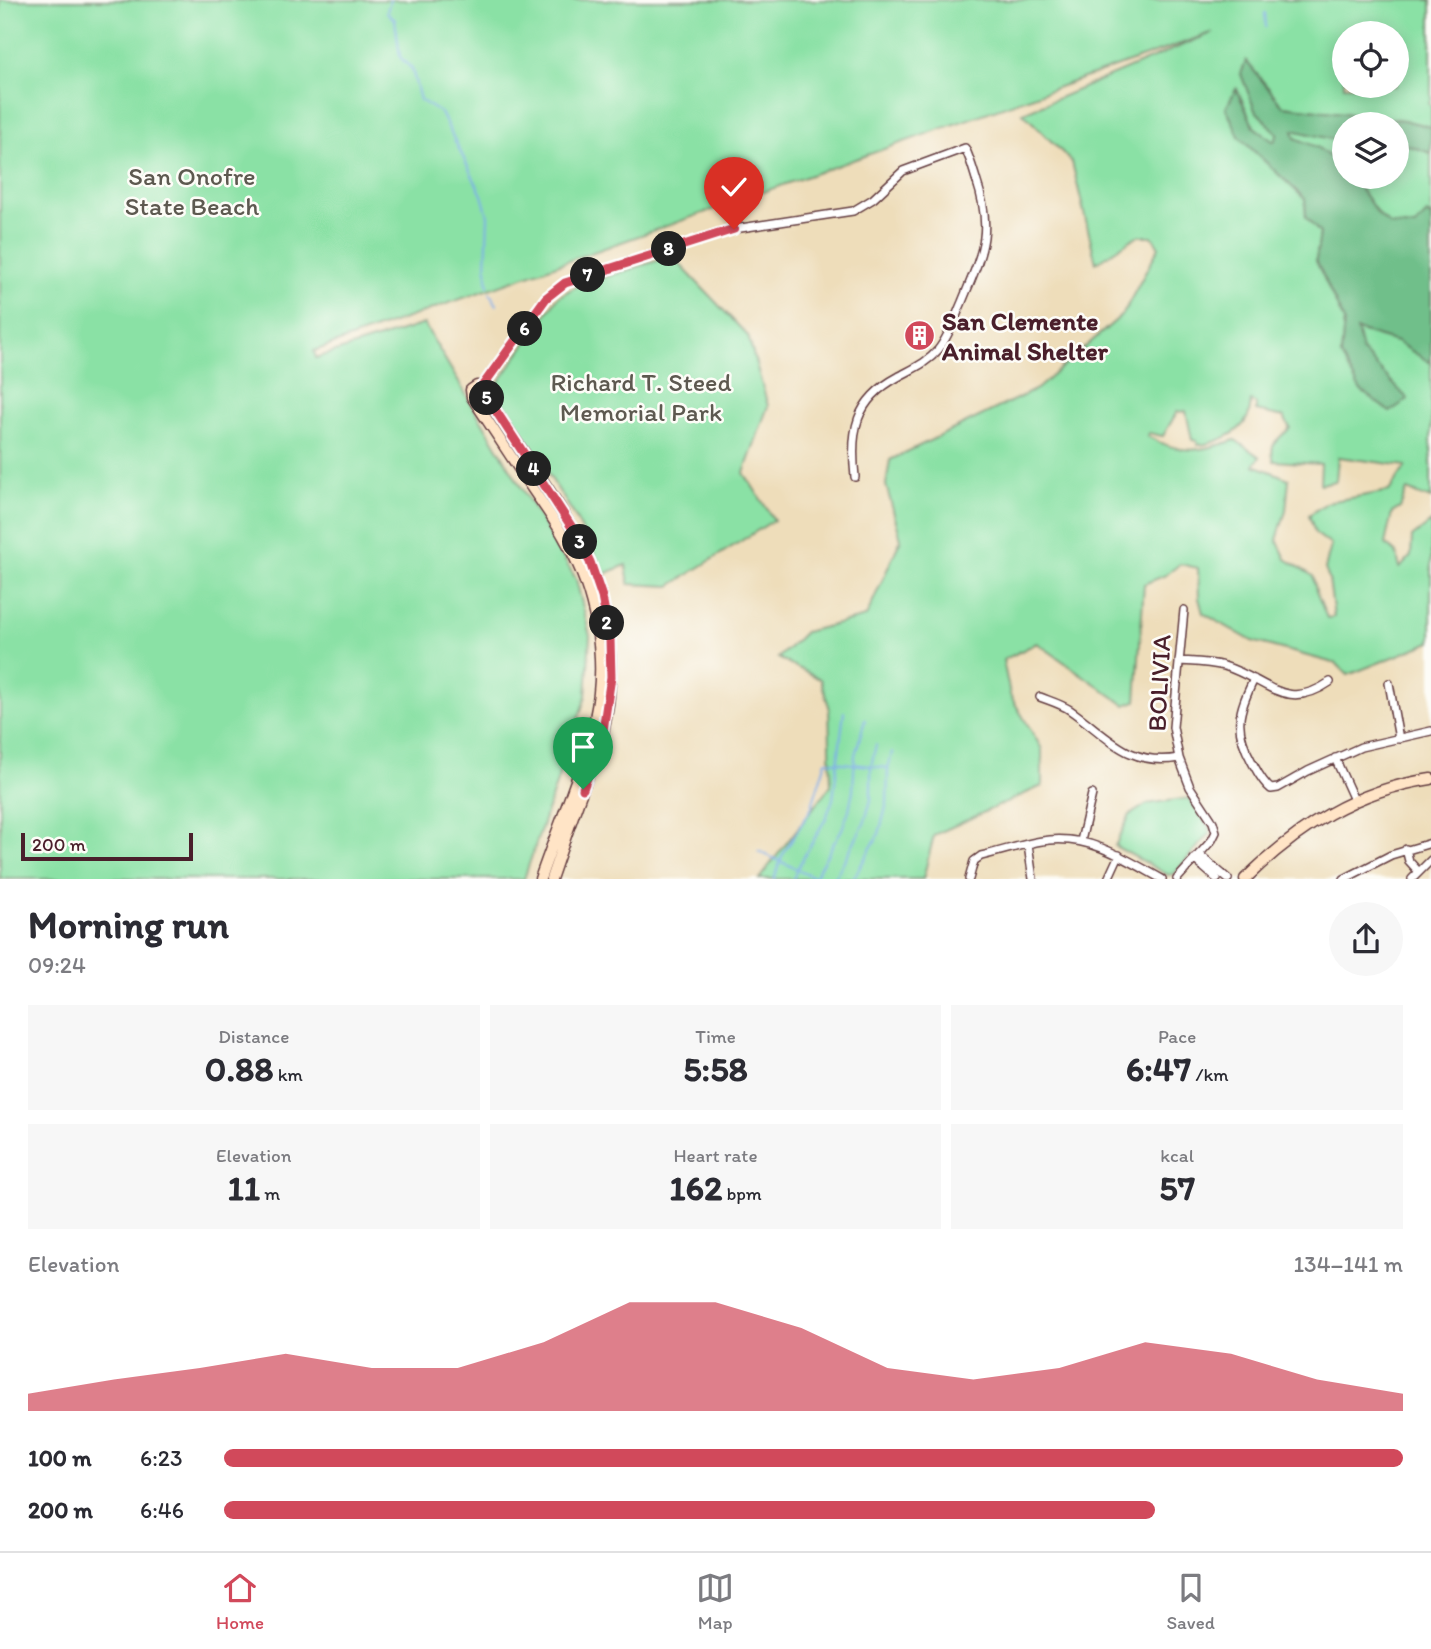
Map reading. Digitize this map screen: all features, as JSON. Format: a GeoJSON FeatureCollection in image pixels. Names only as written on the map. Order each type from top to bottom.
{"type":"FeatureCollection","features":[{"type":"Feature","properties":{"kind":"main road"},"geometry":{"type":"LineString","coordinates":[[540,879],[590,737],[600,689],[600,645],[593,604],[580,567],[566,539],[472,397],[470,393],[473,387],[481,388],[575,532],[597,579],[610,639],[611,677],[602,737],[551,879]]}},
{"type":"Feature","properties":{"kind":"main road"},"geometry":{"type":"LineString","coordinates":[[1245,879],[1275,849],[1322,816],[1354,800],[1431,779]]}},
{"type":"Feature","properties":{"kind":"street"},"geometry":{"type":"LineString","coordinates":[[481,388],[546,298],[565,283],[734,229],[853,211],[873,199],[903,171],[965,149],[984,201],[986,221],[982,254],[947,337],[937,351],[917,367],[880,388],[866,401],[856,424],[852,449],[855,477]]}},
{"type":"Feature","properties":{"kind":"street","name":"BOLIVIA"},"geometry":{"type":"LineString","coordinates":[[1184,610],[1173,727],[1179,758],[1189,787],[1213,822],[1216,832],[1197,857]]}},
{"type":"Feature","properties":{"kind":"street"},"geometry":{"type":"LineString","coordinates":[[1180,661],[1218,665],[1254,679],[1277,692],[1300,696],[1317,691],[1330,682]]}},
{"type":"Feature","properties":{"kind":"street"},"geometry":{"type":"LineString","coordinates":[[1254,679],[1239,713],[1241,741],[1263,782],[1274,789],[1361,747],[1431,731]]}},
{"type":"Feature","properties":{"kind":"street"},"geometry":{"type":"LineString","coordinates":[[1389,683],[1399,739]]}},
{"type":"Feature","properties":{"kind":"street"},"geometry":{"type":"LineString","coordinates":[[1040,697],[1067,708],[1135,757],[1160,761],[1179,758]]}},
{"type":"Feature","properties":{"kind":"street"},"geometry":{"type":"LineString","coordinates":[[1335,758],[1354,800]]}},
{"type":"Feature","properties":{"kind":"street"},"geometry":{"type":"LineString","coordinates":[[1081,841],[1092,794]]}},
{"type":"Feature","properties":{"kind":"street"},"geometry":{"type":"LineString","coordinates":[[969,879],[974,861],[981,856],[1051,840],[1081,841],[1102,847],[1162,879]]}},
{"type":"Feature","properties":{"kind":"street"},"geometry":{"type":"LineString","coordinates":[[1349,878],[1406,849],[1431,844]]}},
{"type":"Feature","properties":{"kind":"street"},"geometry":{"type":"LineString","coordinates":[[1028,845],[1033,879]]}},
{"type":"Feature","properties":{"kind":"street"},"geometry":{"type":"LineString","coordinates":[[1406,849],[1409,861],[1419,872]]}},
{"type":"Feature","properties":{"kind":"street"},"geometry":{"type":"LineString","coordinates":[[1108,879],[1119,855]]}},
{"type":"Feature","properties":{"kind":"street"},"geometry":{"type":"LineString","coordinates":[[1177,879],[1197,857]]}},
{"type":"Feature","properties":{"kind":"street"},"geometry":{"type":"LineString","coordinates":[[1197,857],[1217,879]]}},
{"type":"Feature","properties":{"kind":"street"},"geometry":{"type":"LineString","coordinates":[[1197,857],[1228,879]]}},
{"type":"Feature","properties":{"kind":"street"},"geometry":{"type":"LineString","coordinates":[[1412,879],[1431,860]]}},
{"type":"Feature","properties":{"kind":"green space","name":"San Onofre State Beach"},"geometry":{"type":"Polygon","coordinates":[[[0,0],[1431,0],[1431,127],[1409,122],[1409,112],[1334,112],[1283,106],[1246,61],[1241,74],[1255,110],[1278,134],[1274,143],[1254,127],[1237,89],[1226,108],[1240,138],[1305,199],[1306,217],[1320,233],[1316,261],[1344,321],[1341,356],[1407,399],[1362,351],[1356,330],[1397,342],[1431,363],[1431,499],[1407,490],[1400,508],[1392,513],[1385,544],[1396,552],[1400,568],[1411,556],[1412,537],[1431,522],[1431,642],[1348,675],[1337,664],[1252,641],[1203,613],[1199,598],[1198,568],[1180,564],[1166,575],[1144,584],[1136,701],[1125,705],[1037,643],[1003,660],[1010,695],[1042,749],[1042,786],[934,835],[923,879],[759,879],[831,785],[829,706],[820,679],[778,658],[805,632],[866,617],[901,539],[886,485],[890,460],[1037,389],[1123,314],[1159,247],[1152,236],[1137,236],[1096,263],[1072,162],[1023,113],[1214,32],[314,351],[316,358],[424,324],[576,579],[590,636],[586,696],[524,879],[0,879],[0,0]],[[1251,401],[1249,414],[1239,429],[1211,443],[1198,445],[1197,441],[1192,440],[1186,411],[1177,412],[1163,436],[1149,433],[1147,436],[1170,446],[1190,450],[1235,440],[1260,457],[1254,465],[1289,479],[1286,510],[1277,540],[1286,559],[1313,576],[1327,618],[1334,617],[1325,569],[1331,545],[1315,533],[1309,515],[1328,502],[1389,491],[1406,466],[1338,457],[1336,481],[1320,484],[1321,464],[1274,461],[1273,446],[1290,428],[1284,417],[1256,411],[1256,404],[1251,401]]]}},
{"type":"Feature","properties":{"kind":"green space"},"geometry":{"type":"Polygon","coordinates":[[[1246,61],[1283,106],[1334,112],[1332,112],[1332,139],[1293,130],[1295,138],[1317,147],[1332,159],[1332,189],[1360,189],[1378,214],[1390,225],[1414,227],[1427,214],[1431,218],[1431,363],[1397,342],[1357,330],[1362,351],[1408,399],[1390,412],[1360,390],[1341,356],[1344,321],[1316,260],[1320,233],[1306,217],[1305,199],[1240,138],[1226,108],[1236,89],[1254,127],[1274,142],[1278,134],[1255,110],[1241,74],[1246,61]]]}},
{"type":"Feature","properties":{"kind":"green space"},"geometry":{"type":"Polygon","coordinates":[[[1409,122],[1431,127],[1431,153],[1409,146],[1409,122]]]}},
{"type":"Feature","properties":{"kind":"green space"},"geometry":{"type":"Polygon","coordinates":[[[1293,130],[1332,139],[1332,160],[1317,147],[1295,138],[1293,130]]]}},
{"type":"Feature","properties":{"kind":"green space"},"geometry":{"type":"Polygon","coordinates":[[[1409,146],[1431,153],[1431,218],[1427,215],[1414,227],[1390,225],[1378,214],[1360,189],[1409,189],[1409,146]]]}},
{"type":"Feature","properties":{"kind":"green space","name":"Richard T. Steed Memorial Park"},"geometry":{"type":"Polygon","coordinates":[[[672,256],[748,336],[768,406],[744,473],[774,520],[670,586],[629,584],[626,565],[605,574],[573,513],[494,389],[558,297],[577,286],[672,256]]]}},
{"type":"Feature","properties":{"kind":"green space"},"geometry":{"type":"Polygon","coordinates":[[[1189,798],[1210,833],[1174,874],[1168,875],[1115,846],[1130,815],[1147,804],[1189,798]]]}},
{"type":"Feature","properties":{"kind":"waterway"},"geometry":{"type":"LineString","coordinates":[[390,0],[387,12],[395,20],[400,57],[412,69],[420,100],[441,113],[482,195],[488,216],[488,286]]}},
{"type":"Feature","properties":{"kind":"waterway"},"geometry":{"type":"LineString","coordinates":[[1265,13],[1266,27]]}},
{"type":"Feature","properties":{"kind":"waterway"},"geometry":{"type":"LineString","coordinates":[[490,293],[497,305]]}},
{"type":"Feature","properties":{"kind":"waterway"},"geometry":{"type":"LineString","coordinates":[[793,879],[826,818],[833,799],[844,712]]}},
{"type":"Feature","properties":{"kind":"waterway"},"geometry":{"type":"LineString","coordinates":[[813,879],[842,829],[849,810],[855,755],[865,720]]}},
{"type":"Feature","properties":{"kind":"waterway"},"geometry":{"type":"LineString","coordinates":[[834,879],[864,824],[871,800],[871,766],[876,745]]}},
{"type":"Feature","properties":{"kind":"waterway"},"geometry":{"type":"LineString","coordinates":[[774,879],[782,856],[811,809],[826,761],[888,768],[892,753]]}},
{"type":"Feature","properties":{"kind":"waterway"},"geometry":{"type":"LineString","coordinates":[[853,879],[879,834],[887,803],[888,769]]}},
{"type":"Feature","properties":{"kind":"waterway"},"geometry":{"type":"LineString","coordinates":[[758,851],[818,879]]}},
{"type":"Feature","properties":{"kind":"place","name":"San Clemente Animal Shelter"},"geometry":{"type":"Point","coordinates":[919,336]}},
{"type":"Feature","properties":{"kind":"route"},"geometry":{"type":"LineString","coordinates":[[583,789],[602,737],[608,710],[610,639],[602,597],[590,562],[575,532],[481,388],[546,298],[565,283],[734,229]]}}]}
